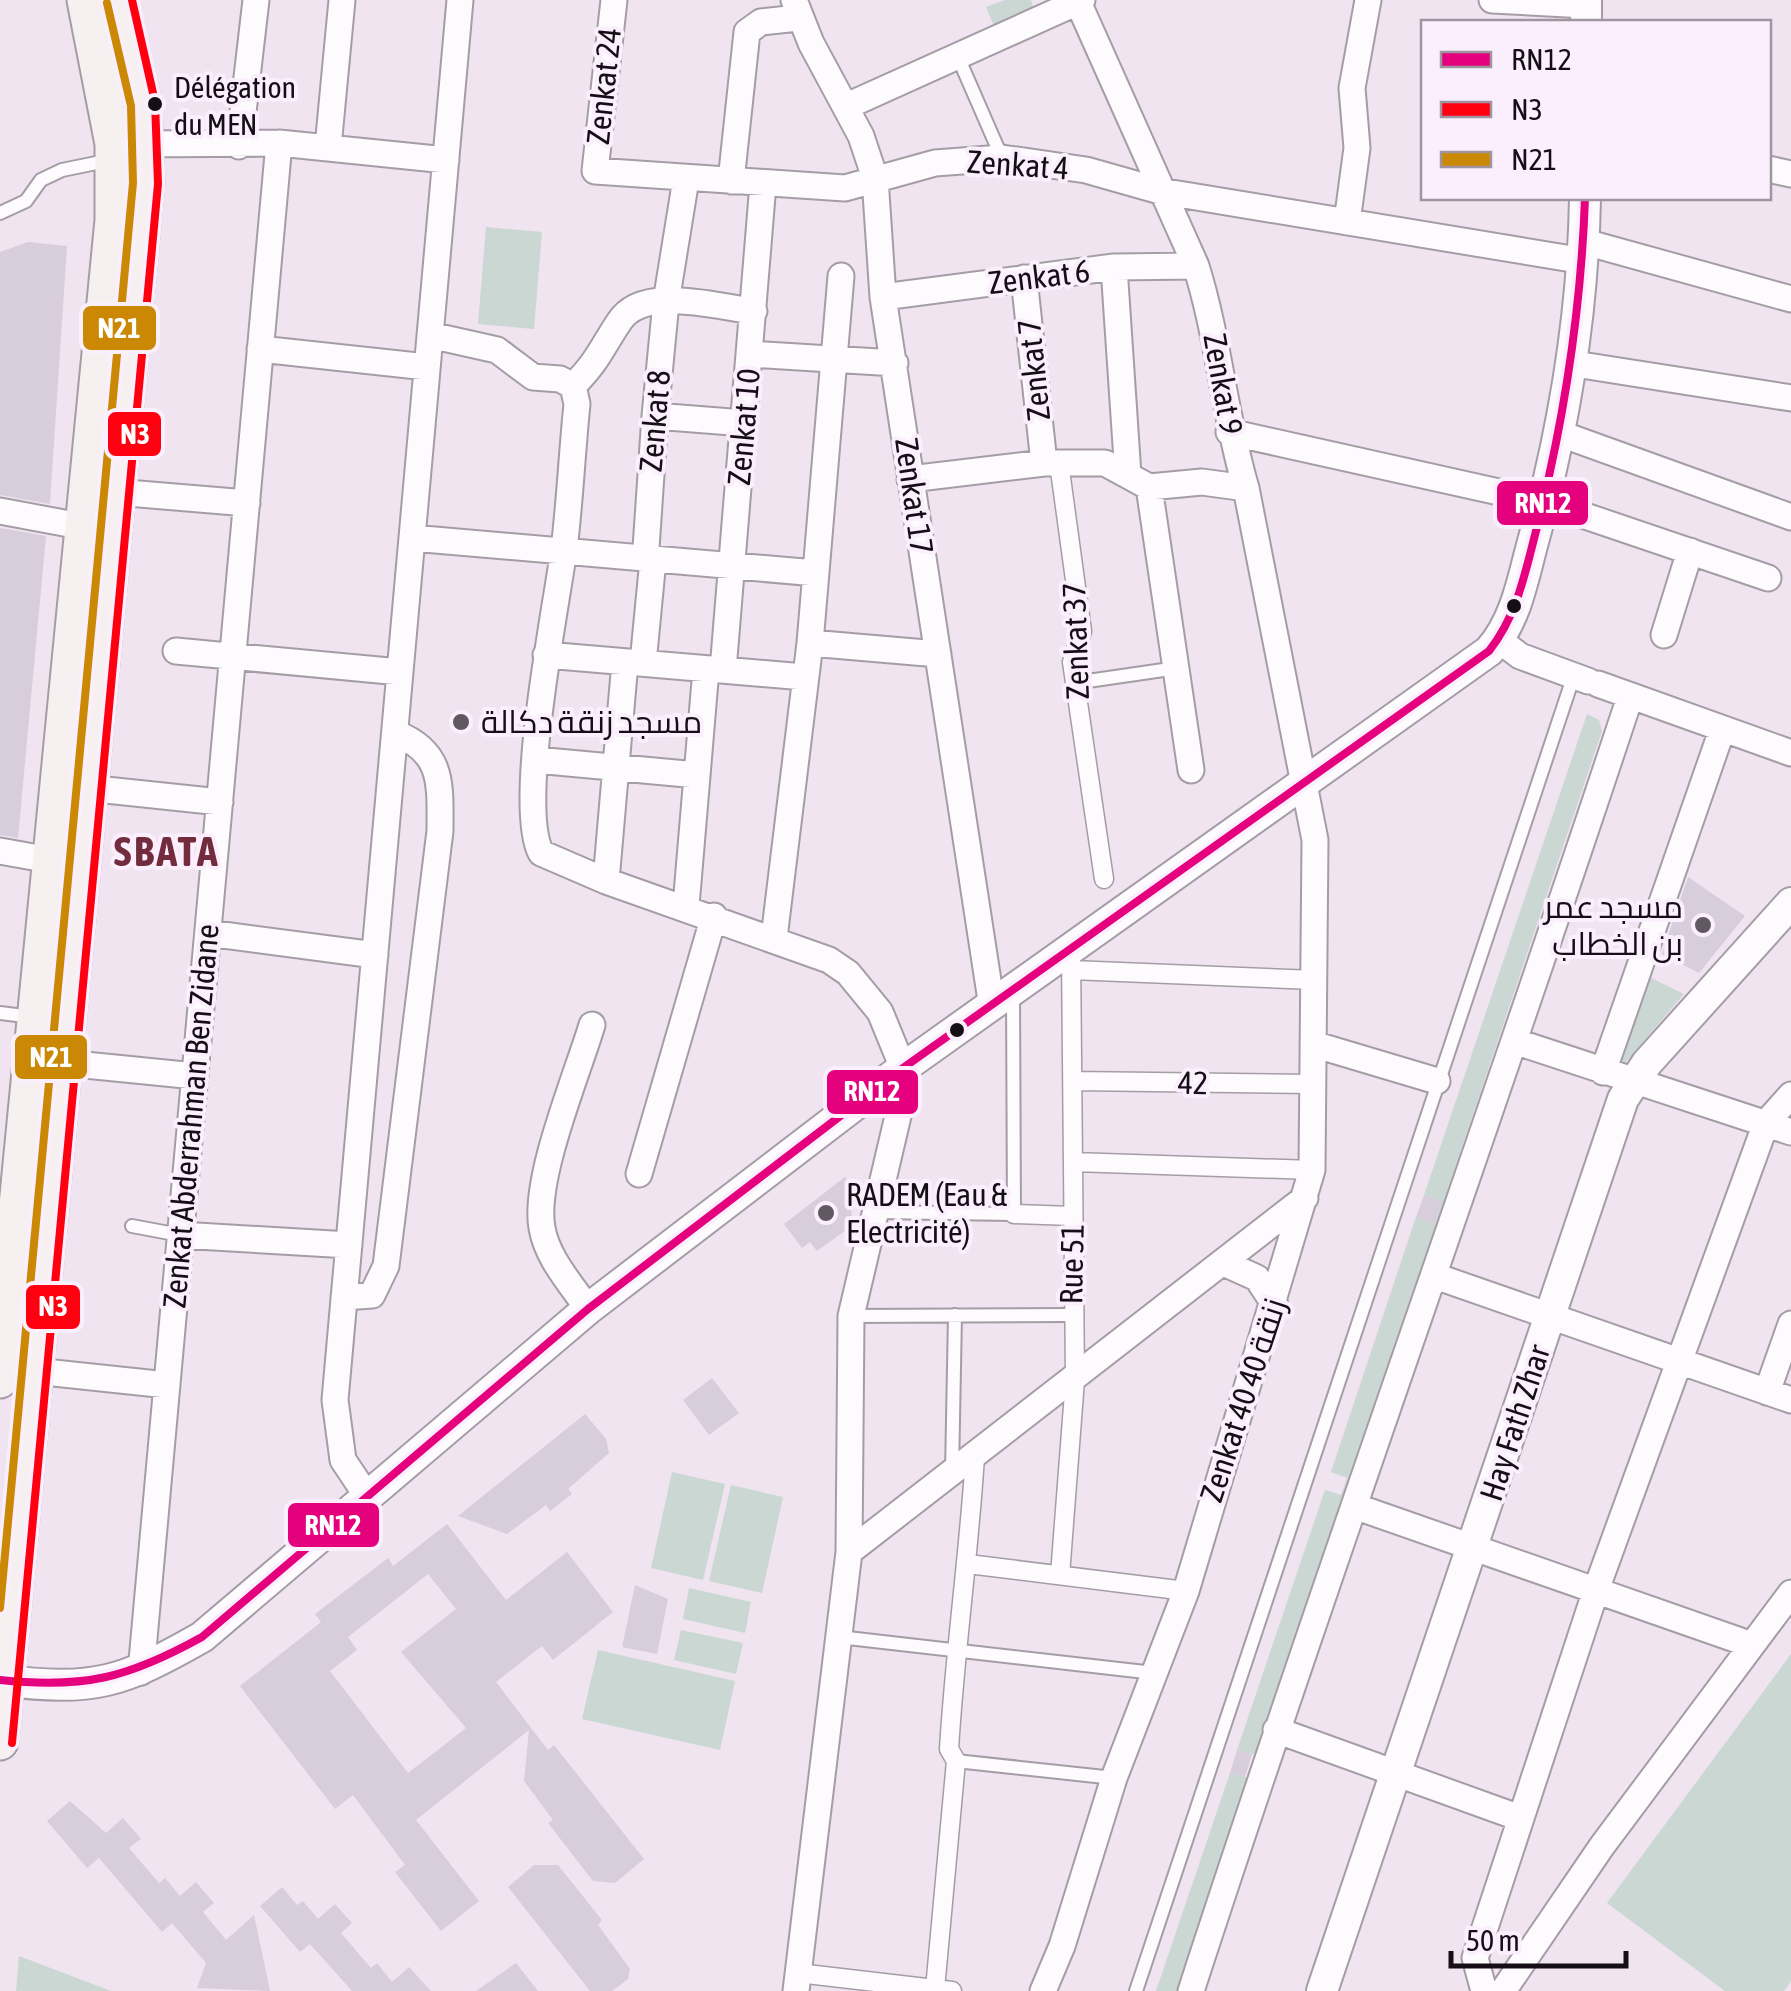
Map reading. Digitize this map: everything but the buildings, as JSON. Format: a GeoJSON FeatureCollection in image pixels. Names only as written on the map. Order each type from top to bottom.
{"type":"FeatureCollection","features":[{"type":"Feature","properties":{"kind":"main road"},"geometry":{"type":"LineString","coordinates":[[0,1742],[115,492],[124,149],[85,0]]}},
{"type":"Feature","properties":{"kind":"main road"},"geometry":{"type":"LineString","coordinates":[[0,1380],[19,1102],[17,1015],[50,860],[113,220],[124,149],[144,104],[128,5]]}},
{"type":"Feature","properties":{"kind":"street"},"geometry":{"type":"LineString","coordinates":[[239,146],[256,0]]}},
{"type":"Feature","properties":{"kind":"street"},"geometry":{"type":"LineString","coordinates":[[328,147],[342,0]]}},
{"type":"Feature","properties":{"kind":"street"},"geometry":{"type":"LineString","coordinates":[[366,1496],[343,1460],[335,1400],[460,0]]}},
{"type":"Feature","properties":{"kind":"street","name":"Zenkat 24"},"geometry":{"type":"LineString","coordinates":[[595,172],[614,0]]}},
{"type":"Feature","properties":{"kind":"street"},"geometry":{"type":"LineString","coordinates":[[1347,222],[1357,148],[1352,88],[1368,0]]}},
{"type":"Feature","properties":{"kind":"street"},"geometry":{"type":"LineString","coordinates":[[1492,0],[1586,9]]}},
{"type":"Feature","properties":{"kind":"street"},"geometry":{"type":"LineString","coordinates":[[847,106],[1080,1]]}},
{"type":"Feature","properties":{"kind":"street","name":"Zenkat 9"},"geometry":{"type":"LineString","coordinates":[[1080,1],[1196,266],[1210,308],[1229,432],[1246,488],[1304,787]]}},
{"type":"Feature","properties":{"kind":"street"},"geometry":{"type":"LineString","coordinates":[[730,182],[747,32],[796,9]]}},
{"type":"Feature","properties":{"kind":"street","name":"Zenkat 17"},"geometry":{"type":"LineString","coordinates":[[796,9],[847,106],[874,178],[884,298],[910,479],[1002,1000]]}},
{"type":"Feature","properties":{"kind":"street"},"geometry":{"type":"LineString","coordinates":[[124,149],[279,143],[446,160]]}},
{"type":"Feature","properties":{"kind":"street","name":"Zenkat Abderrahman Ben Zidane"},"geometry":{"type":"LineString","coordinates":[[141,1672],[279,143]]}},
{"type":"Feature","properties":{"kind":"street","name":"Zenkat 4"},"geometry":{"type":"LineString","coordinates":[[595,172],[845,188],[934,163],[1002,158],[1086,170],[1160,191],[1347,222],[1584,252],[1791,299]]}},
{"type":"Feature","properties":{"kind":"street","name":"Zenkat 8"},"geometry":{"type":"LineString","coordinates":[[606,881],[616,768],[652,570],[648,558],[655,416],[666,302],[686,179]]}},
{"type":"Feature","properties":{"kind":"street","name":"Zenkat 10"},"geometry":{"type":"LineString","coordinates":[[686,906],[697,776],[733,564],[764,184]]}},
{"type":"Feature","properties":{"kind":"street"},"geometry":{"type":"LineString","coordinates":[[3,1681],[82,1686],[141,1672],[202,1637],[588,1308],[902,1068],[1002,1000],[1071,961],[1480,660],[1499,640],[1516,607],[1562,434],[1575,364],[1586,200]]}},
{"type":"Feature","properties":{"kind":"street","name":"Zenkat 6"},"geometry":{"type":"LineString","coordinates":[[884,298],[1114,268],[1196,266]]}},
{"type":"Feature","properties":{"kind":"street"},"geometry":{"type":"LineString","coordinates":[[1114,268],[1138,482],[1177,668],[1192,770]]}},
{"type":"Feature","properties":{"kind":"street"},"geometry":{"type":"LineString","coordinates":[[774,938],[810,643],[841,276]]}},
{"type":"Feature","properties":{"kind":"street","name":"Zenkat 7"},"geometry":{"type":"LineString","coordinates":[[1024,278],[1052,463]]}},
{"type":"Feature","properties":{"kind":"street"},"geometry":{"type":"LineString","coordinates":[[573,386],[600,358],[628,310],[647,301],[754,310]]}},
{"type":"Feature","properties":{"kind":"street"},"geometry":{"type":"LineString","coordinates":[[430,334],[497,350],[534,377],[560,379],[573,386],[577,404],[564,550],[546,656],[536,760],[536,839],[542,852],[606,881],[686,906],[830,960],[848,973],[880,1012],[902,1068],[898,1116],[852,1316],[849,1552],[797,1982],[944,1990],[956,1761],[949,1748],[975,1456]]}},
{"type":"Feature","properties":{"kind":"street"},"geometry":{"type":"LineString","coordinates":[[260,349],[427,366]]}},
{"type":"Feature","properties":{"kind":"street"},"geometry":{"type":"LineString","coordinates":[[750,354],[895,364]]}},
{"type":"Feature","properties":{"kind":"street"},"geometry":{"type":"LineString","coordinates":[[1575,364],[1791,398]]}},
{"type":"Feature","properties":{"kind":"street"},"geometry":{"type":"LineString","coordinates":[[655,416],[744,423]]}},
{"type":"Feature","properties":{"kind":"street"},"geometry":{"type":"LineString","coordinates":[[1229,432],[1544,502],[1768,578]]}},
{"type":"Feature","properties":{"kind":"street"},"geometry":{"type":"LineString","coordinates":[[1562,434],[1791,517]]}},
{"type":"Feature","properties":{"kind":"street"},"geometry":{"type":"LineString","coordinates":[[910,479],[1052,463],[1105,463],[1138,482],[1202,482],[1246,488]]}},
{"type":"Feature","properties":{"kind":"street","name":"Zenkat 37"},"geometry":{"type":"LineString","coordinates":[[1052,463],[1082,631],[1072,662],[1104,879]]}},
{"type":"Feature","properties":{"kind":"street"},"geometry":{"type":"LineString","coordinates":[[115,492],[246,503]]}},
{"type":"Feature","properties":{"kind":"street"},"geometry":{"type":"LineString","coordinates":[[0,511],[80,526]]}},
{"type":"Feature","properties":{"kind":"street"},"geometry":{"type":"LineString","coordinates":[[412,538],[816,573]]}},
{"type":"Feature","properties":{"kind":"street"},"geometry":{"type":"LineString","coordinates":[[1664,635],[1690,551]]}},
{"type":"Feature","properties":{"kind":"street"},"geometry":{"type":"LineString","coordinates":[[1499,640],[1520,656],[1791,753]]}},
{"type":"Feature","properties":{"kind":"street"},"geometry":{"type":"LineString","coordinates":[[810,643],[938,654]]}},
{"type":"Feature","properties":{"kind":"street"},"geometry":{"type":"LineString","coordinates":[[176,651],[400,672]]}},
{"type":"Feature","properties":{"kind":"street"},"geometry":{"type":"LineString","coordinates":[[546,656],[804,677]]}},
{"type":"Feature","properties":{"kind":"street"},"geometry":{"type":"LineString","coordinates":[[1191,1991],[1276,1730],[1517,1042],[1630,697]]}},
{"type":"Feature","properties":{"kind":"street"},"geometry":{"type":"LineString","coordinates":[[1618,1076],[1722,730]]}},
{"type":"Feature","properties":{"kind":"street"},"geometry":{"type":"LineString","coordinates":[[344,1297],[372,1295],[386,1266],[440,831],[440,789],[432,762],[417,742],[395,733]]}},
{"type":"Feature","properties":{"kind":"street"},"geometry":{"type":"LineString","coordinates":[[536,760],[697,776]]}},
{"type":"Feature","properties":{"kind":"street","name":"Zenkat 40 زنقة 40"},"geometry":{"type":"LineString","coordinates":[[1042,1991],[1062,1946],[1114,1778],[1186,1591],[1312,1170],[1316,862],[1304,787]]}},
{"type":"Feature","properties":{"kind":"street"},"geometry":{"type":"LineString","coordinates":[[87,788],[220,802]]}},
{"type":"Feature","properties":{"kind":"street"},"geometry":{"type":"LineString","coordinates":[[0,851],[50,860]]}},
{"type":"Feature","properties":{"kind":"street","name":"Hay Fath Zhar"},"geometry":{"type":"LineString","coordinates":[[1322,1991],[1392,1772],[1474,1548],[1550,1316],[1618,1076],[1791,903]]}},
{"type":"Feature","properties":{"kind":"street"},"geometry":{"type":"LineString","coordinates":[[639,1174],[714,916]]}},
{"type":"Feature","properties":{"kind":"street"},"geometry":{"type":"LineString","coordinates":[[208,933],[375,954]]}},
{"type":"Feature","properties":{"kind":"street"},"geometry":{"type":"LineString","coordinates":[[1071,961],[1314,980]]}},
{"type":"Feature","properties":{"kind":"street","name":"Rue 51"},"geometry":{"type":"LineString","coordinates":[[1060,1576],[1075,1380],[1071,1315],[1071,961]]}},
{"type":"Feature","properties":{"kind":"street"},"geometry":{"type":"LineString","coordinates":[[588,1308],[556,1263],[542,1228],[542,1189],[592,1024]]}},
{"type":"Feature","properties":{"kind":"street"},"geometry":{"type":"LineString","coordinates":[[1517,1042],[1791,1132]]}},
{"type":"Feature","properties":{"kind":"street"},"geometry":{"type":"LineString","coordinates":[[1314,1044],[1437,1080]]}},
{"type":"Feature","properties":{"kind":"street"},"geometry":{"type":"LineString","coordinates":[[65,1063],[195,1076]]}},
{"type":"Feature","properties":{"kind":"street","name":"42"},"geometry":{"type":"LineString","coordinates":[[1074,1081],[1313,1084]]}},
{"type":"Feature","properties":{"kind":"street"},"geometry":{"type":"LineString","coordinates":[[1484,1991],[1475,1958],[1596,1590],[1676,1360],[1766,1123],[1791,1095]]}},
{"type":"Feature","properties":{"kind":"street"},"geometry":{"type":"LineString","coordinates":[[1074,1162],[1312,1170]]}},
{"type":"Feature","properties":{"kind":"street"},"geometry":{"type":"LineString","coordinates":[[849,1552],[1226,1264],[1305,1198]]}},
{"type":"Feature","properties":{"kind":"street"},"geometry":{"type":"LineString","coordinates":[[1014,1214],[1072,1216]]}},
{"type":"Feature","properties":{"kind":"street"},"geometry":{"type":"LineString","coordinates":[[180,1234],[349,1245]]}},
{"type":"Feature","properties":{"kind":"street"},"geometry":{"type":"LineString","coordinates":[[1226,1264],[1257,1278],[1274,1305]]}},
{"type":"Feature","properties":{"kind":"street"},"geometry":{"type":"LineString","coordinates":[[1434,1276],[1779,1396],[1791,1324]]}},
{"type":"Feature","properties":{"kind":"street"},"geometry":{"type":"LineString","coordinates":[[35,1371],[167,1385]]}},
{"type":"Feature","properties":{"kind":"street"},"geometry":{"type":"LineString","coordinates":[[1357,1507],[1752,1645]]}},
{"type":"Feature","properties":{"kind":"street"},"geometry":{"type":"LineString","coordinates":[[968,1564],[1186,1591]]}},
{"type":"Feature","properties":{"kind":"street"},"geometry":{"type":"LineString","coordinates":[[1503,1991],[1536,1938],[1791,1593]]}},
{"type":"Feature","properties":{"kind":"street"},"geometry":{"type":"LineString","coordinates":[[1276,1730],[1520,1818]]}},
{"type":"Feature","properties":{"kind":"lane"},"geometry":{"type":"LineString","coordinates":[[958,56],[1002,158]]}},
{"type":"Feature","properties":{"kind":"lane"},"geometry":{"type":"LineString","coordinates":[[0,214],[26,201],[41,180],[124,149]]}},
{"type":"Feature","properties":{"kind":"lane"},"geometry":{"type":"LineString","coordinates":[[1074,683],[1177,668]]}},
{"type":"Feature","properties":{"kind":"lane"},"geometry":{"type":"LineString","coordinates":[[1136,1991],[1437,1080],[1587,680]]}},
{"type":"Feature","properties":{"kind":"lane"},"geometry":{"type":"LineString","coordinates":[[876,1212],[1014,1214],[1002,1000]]}},
{"type":"Feature","properties":{"kind":"lane"},"geometry":{"type":"LineString","coordinates":[[132,1226],[180,1234]]}},
{"type":"Feature","properties":{"kind":"lane"},"geometry":{"type":"LineString","coordinates":[[952,1473],[955,1314]]}},
{"type":"Feature","properties":{"kind":"lane"},"geometry":{"type":"LineString","coordinates":[[852,1316],[1071,1315]]}},
{"type":"Feature","properties":{"kind":"lane"},"geometry":{"type":"LineString","coordinates":[[839,1637],[1154,1673]]}},
{"type":"Feature","properties":{"kind":"lane"},"geometry":{"type":"LineString","coordinates":[[956,1761],[1114,1778]]}},
{"type":"Feature","properties":{"kind":"shaded area"},"geometry":{"type":"Polygon","coordinates":[[[1005,0],[1031,0],[1033,7],[994,26],[986,7],[1005,0]]]}},
{"type":"Feature","properties":{"kind":"shaded area"},"geometry":{"type":"Polygon","coordinates":[[[486,227],[542,232],[534,329],[478,324],[486,227]]]}},
{"type":"Feature","properties":{"kind":"shaded area"},"geometry":{"type":"Polygon","coordinates":[[[1587,714],[1599,720],[1602,731],[1178,1991],[1156,1991],[1230,1773],[1249,1778],[1256,1755],[1237,1750],[1325,1490],[1341,1495],[1347,1478],[1331,1472],[1416,1217],[1434,1223],[1441,1201],[1424,1195],[1587,714]]]}},
{"type":"Feature","properties":{"kind":"shaded area"},"geometry":{"type":"Polygon","coordinates":[[[1649,977],[1684,994],[1624,1064],[1618,1062],[1649,977]]]}},
{"type":"Feature","properties":{"kind":"shaded area"},"geometry":{"type":"Polygon","coordinates":[[[672,1472],[725,1484],[703,1580],[651,1568],[672,1472]]]}},
{"type":"Feature","properties":{"kind":"shaded area"},"geometry":{"type":"Polygon","coordinates":[[[731,1485],[783,1497],[762,1593],[709,1581],[731,1485]]]}},
{"type":"Feature","properties":{"kind":"shaded area"},"geometry":{"type":"Polygon","coordinates":[[[689,1588],[751,1602],[745,1633],[683,1619],[689,1588]]]}},
{"type":"Feature","properties":{"kind":"shaded area"},"geometry":{"type":"Polygon","coordinates":[[[681,1630],[743,1643],[736,1674],[674,1660],[681,1630]]]}},
{"type":"Feature","properties":{"kind":"shaded area"},"geometry":{"type":"Polygon","coordinates":[[[598,1650],[735,1681],[720,1750],[582,1719],[598,1650]]]}},
{"type":"Feature","properties":{"kind":"shaded area"},"geometry":{"type":"Polygon","coordinates":[[[1791,1654],[1791,1981],[1784,1991],[1725,1991],[1607,1903],[1791,1654]]]}},
{"type":"Feature","properties":{"kind":"shaded area"},"geometry":{"type":"Polygon","coordinates":[[[19,1956],[111,1991],[16,1991],[19,1956]]]}},
{"type":"Feature","properties":{"kind":"transit line","name":"N3"},"geometry":{"type":"LineString","coordinates":[[12,1743],[158,184],[155,102],[132,0]]}},
{"type":"Feature","properties":{"kind":"transit line","name":"N21"},"geometry":{"type":"LineString","coordinates":[[0,1608],[133,183],[131,106],[107,3]]}},
{"type":"Feature","properties":{"kind":"transit line","name":"RN12"},"geometry":{"type":"LineString","coordinates":[[0,1680],[57,1683],[105,1677],[151,1662],[202,1637],[588,1309],[903,1068],[1489,651],[1519,594],[1555,448],[1570,366],[1585,200]]}},
{"type":"Feature","properties":{"kind":"place","name":"Délégation du MEN"},"geometry":{"type":"Point","coordinates":[155,104]}},
{"type":"Feature","properties":{"kind":"place","name":"مسجد زنقة دكالة"},"geometry":{"type":"Point","coordinates":[461,722]}},
{"type":"Feature","properties":{"kind":"place","name":"مسجد عمر بن الخطاب"},"geometry":{"type":"Point","coordinates":[1703,925]}},
{"type":"Feature","properties":{"kind":"place","name":"RADEM (Eau & Electricité)"},"geometry":{"type":"Point","coordinates":[826,1213]}},
{"type":"Feature","properties":{"kind":"district","name":"SBATA"},"geometry":{"type":"Point","coordinates":[167,851]}}]}
